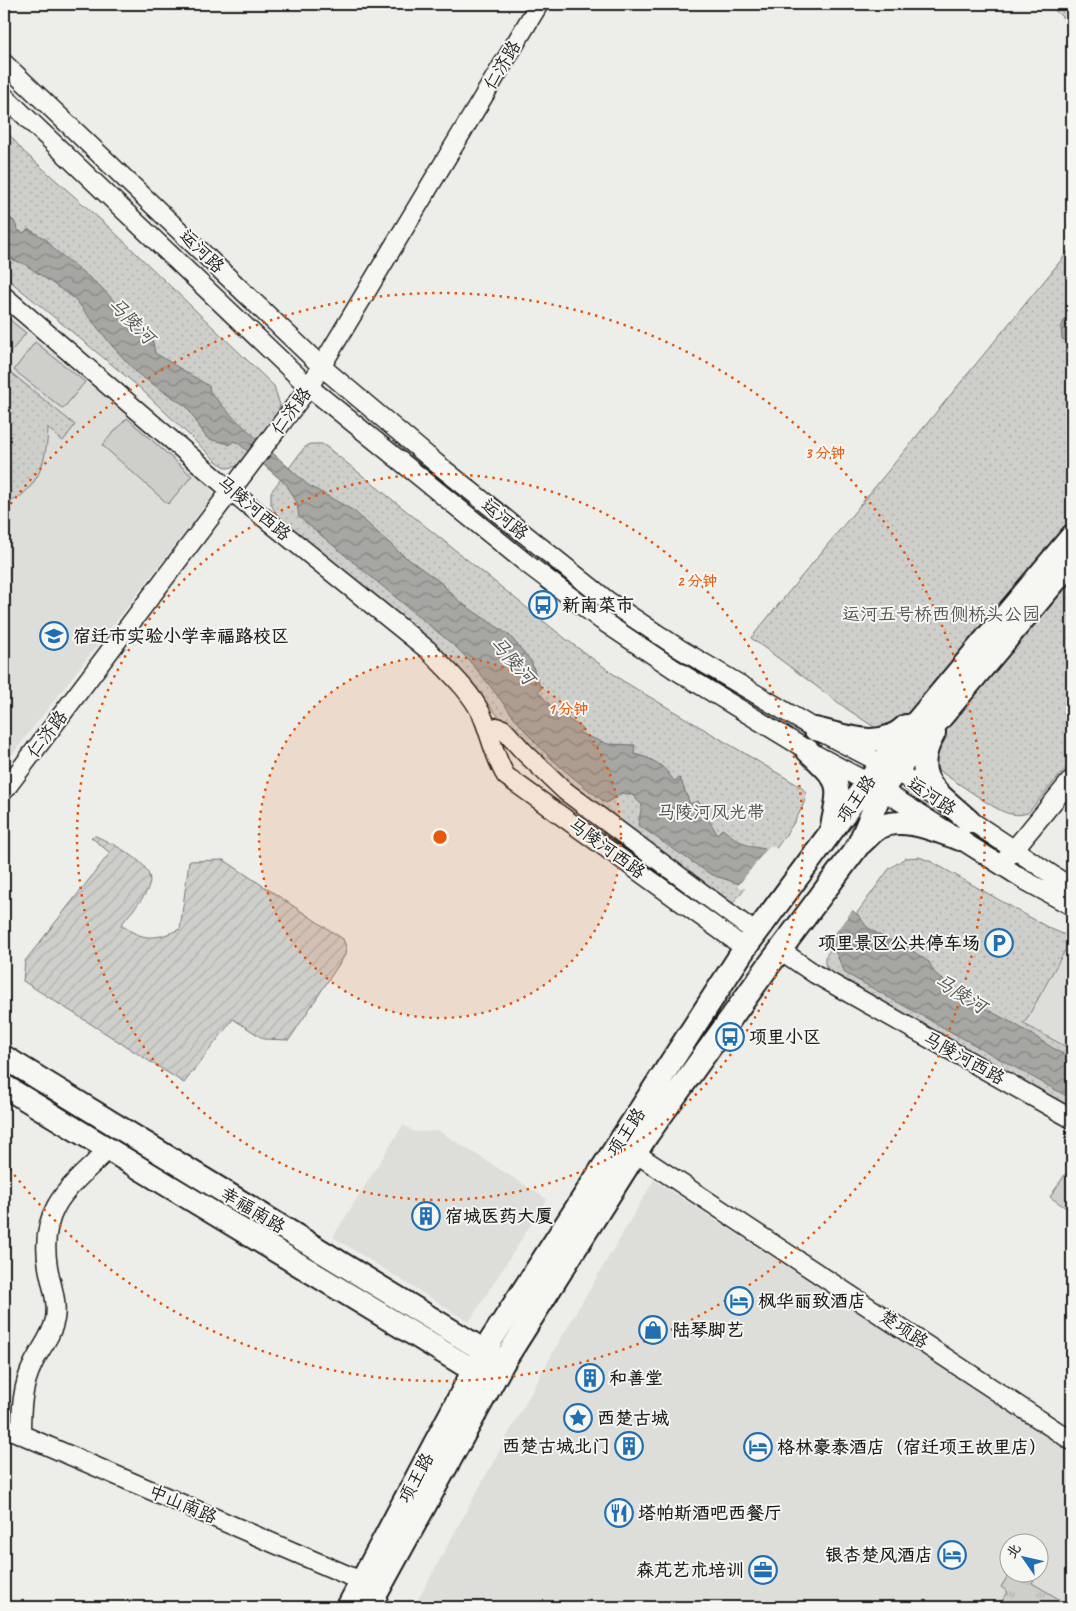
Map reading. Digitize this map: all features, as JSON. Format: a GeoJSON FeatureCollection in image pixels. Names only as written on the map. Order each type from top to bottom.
{"type":"FeatureCollection","features":[{"type":"Feature","properties":{"kind":"main road"},"geometry":{"type":"LineString","coordinates":[[964,830],[930,784],[923,769],[926,748],[949,693],[1072,536]]}},
{"type":"Feature","properties":{"kind":"main road"},"geometry":{"type":"LineString","coordinates":[[815,729],[871,741],[885,740],[897,736],[949,693],[1072,561]]}},
{"type":"Feature","properties":{"kind":"main road","name":"项王路"},"geometry":{"type":"LineString","coordinates":[[348,1607],[482,1376],[751,941],[829,837],[874,786],[949,693]]}},
{"type":"Feature","properties":{"kind":"main road"},"geometry":{"type":"LineString","coordinates":[[807,750],[837,782],[839,795],[829,837]]}},
{"type":"Feature","properties":{"kind":"main road","name":"项王路"},"geometry":{"type":"LineString","coordinates":[[494,1357],[635,1153],[780,950],[858,846],[874,786]]}},
{"type":"Feature","properties":{"kind":"main road"},"geometry":{"type":"LineString","coordinates":[[858,846],[877,828],[899,824],[964,830]]}},
{"type":"Feature","properties":{"kind":"main road","name":"幸福南路"},"geometry":{"type":"LineString","coordinates":[[4,1057],[494,1357]]}},
{"type":"Feature","properties":{"kind":"main road","name":"幸福南路"},"geometry":{"type":"LineString","coordinates":[[4,1086],[482,1376]]}},
{"type":"Feature","properties":{"kind":"main road","name":"项王路"},"geometry":{"type":"LineString","coordinates":[[369,1607],[482,1376]]}},
{"type":"Feature","properties":{"kind":"street","name":"仁济路"},"geometry":{"type":"LineString","coordinates":[[4,791],[309,387],[538,4]]}},
{"type":"Feature","properties":{"kind":"street","name":"运河路"},"geometry":{"type":"LineString","coordinates":[[4,63],[322,367],[467,488],[608,601],[680,649],[815,729],[889,767],[964,830],[1001,865],[1072,906]]}},
{"type":"Feature","properties":{"kind":"street","name":"运河路"},"geometry":{"type":"LineString","coordinates":[[4,96],[309,387],[520,558],[601,620],[674,669],[807,750],[874,786],[964,830],[1013,850],[1072,888]]}},
{"type":"Feature","properties":{"kind":"street","name":"马陵河西路"},"geometry":{"type":"LineString","coordinates":[[4,296],[231,491],[428,650],[454,676],[471,698],[489,732],[498,765],[506,776],[751,941]]}},
{"type":"Feature","properties":{"kind":"street","name":"马陵河西路"},"geometry":{"type":"LineString","coordinates":[[489,732],[497,727],[503,729],[565,791],[751,941]]}},
{"type":"Feature","properties":{"kind":"street"},"geometry":{"type":"LineString","coordinates":[[1001,865],[1072,779]]}},
{"type":"Feature","properties":{"kind":"street","name":"马陵河西路"},"geometry":{"type":"LineString","coordinates":[[780,950],[815,974],[1072,1119]]}},
{"type":"Feature","properties":{"kind":"street"},"geometry":{"type":"LineString","coordinates":[[21,1434],[26,1379],[55,1320],[56,1305],[46,1255],[48,1223],[63,1196],[109,1149]]}},
{"type":"Feature","properties":{"kind":"street","name":"楚项路"},"geometry":{"type":"LineString","coordinates":[[635,1153],[1072,1441]]}},
{"type":"Feature","properties":{"kind":"street","name":"中山南路"},"geometry":{"type":"LineString","coordinates":[[4,1427],[361,1582]]}},
{"type":"Feature","properties":{"kind":"shaded area","name":"宿迁市实验小学幸福路校区"},"geometry":{"type":"Polygon","coordinates":[[[4,312],[210,485],[213,494],[4,765],[4,312]]]}},
{"type":"Feature","properties":{"kind":"shaded area"},"geometry":{"type":"Polygon","coordinates":[[[1072,941],[1072,1050],[1024,1024],[1072,941]]]}},
{"type":"Feature","properties":{"kind":"shaded area","name":"宿城医药大厦"},"geometry":{"type":"Polygon","coordinates":[[[403,1125],[415,1132],[439,1131],[547,1199],[469,1322],[333,1237],[403,1125]]]}},
{"type":"Feature","properties":{"kind":"shaded area"},"geometry":{"type":"Polygon","coordinates":[[[654,1180],[1072,1452],[1072,1607],[414,1607],[561,1338],[654,1180]]]}},
{"type":"Feature","properties":{"kind":"green space"},"geometry":{"type":"Polygon","coordinates":[[[1048,4],[1072,4],[1072,26],[1048,4]]]}},
{"type":"Feature","properties":{"kind":"green space"},"geometry":{"type":"Polygon","coordinates":[[[4,128],[23,151],[111,229],[274,386],[280,405],[277,416],[240,466],[227,468],[216,461],[139,387],[4,276],[4,128]]]}},
{"type":"Feature","properties":{"kind":"green space","name":"运河五号桥西侧桥头公园"},"geometry":{"type":"Polygon","coordinates":[[[1072,247],[1072,761],[1028,813],[1016,815],[1001,811],[986,802],[847,709],[751,638],[1072,247]]]}},
{"type":"Feature","properties":{"kind":"green space"},"geometry":{"type":"Polygon","coordinates":[[[4,315],[26,333],[4,360],[4,315]]]}},
{"type":"Feature","properties":{"kind":"green space"},"geometry":{"type":"Polygon","coordinates":[[[35,342],[85,382],[63,409],[14,370],[35,342]]]}},
{"type":"Feature","properties":{"kind":"green space"},"geometry":{"type":"Polygon","coordinates":[[[4,367],[75,425],[63,441],[48,428],[43,463],[33,484],[16,499],[4,504],[4,367]]]}},
{"type":"Feature","properties":{"kind":"green space"},"geometry":{"type":"Polygon","coordinates":[[[127,418],[192,476],[168,504],[102,445],[127,418]]]}},
{"type":"Feature","properties":{"kind":"green space","name":"马陵河风光带"},"geometry":{"type":"Polygon","coordinates":[[[310,444],[322,444],[328,448],[567,640],[623,681],[801,787],[806,793],[796,818],[774,851],[729,908],[570,788],[531,753],[471,685],[278,517],[271,504],[271,492],[304,448],[310,444]]]}},
{"type":"Feature","properties":{"kind":"green space"},"geometry":{"type":"Polygon","coordinates":[[[96,836],[132,855],[140,862],[150,878],[149,886],[144,895],[121,925],[136,934],[156,937],[180,929],[189,861],[224,860],[343,939],[346,947],[345,955],[289,1040],[264,1039],[233,1019],[184,1083],[23,981],[25,961],[110,853],[91,837],[96,836]]]}},
{"type":"Feature","properties":{"kind":"green space"},"geometry":{"type":"Polygon","coordinates":[[[919,857],[932,862],[1049,928],[1072,938],[1024,1024],[1072,1050],[1072,1110],[829,971],[825,964],[825,957],[889,869],[905,858],[919,857]]]}},
{"type":"Feature","properties":{"kind":"green space"},"geometry":{"type":"Polygon","coordinates":[[[1066,1173],[1072,1173],[1072,1212],[1050,1197],[1066,1173]]]}},
{"type":"Feature","properties":{"kind":"green space"},"geometry":{"type":"Polygon","coordinates":[[[1003,1584],[1034,1584],[1059,1599],[1053,1607],[990,1607],[994,1601],[1000,1604],[1008,1592],[1001,1587],[1003,1584]]]}},
{"type":"Feature","properties":{"kind":"water","name":"马陵河"},"geometry":{"type":"Polygon","coordinates":[[[4,213],[14,221],[18,230],[23,233],[29,229],[47,240],[55,250],[100,286],[153,342],[155,353],[209,386],[210,392],[232,416],[308,485],[354,511],[400,553],[440,582],[460,602],[509,635],[531,661],[541,689],[538,691],[558,712],[582,728],[579,733],[608,744],[635,745],[634,754],[657,763],[674,781],[680,778],[690,804],[698,801],[717,834],[722,829],[751,846],[773,849],[858,915],[867,927],[886,939],[905,946],[929,962],[934,972],[960,995],[1018,1026],[1072,1060],[1072,1099],[845,973],[835,951],[745,886],[710,874],[638,825],[642,805],[632,795],[622,793],[606,803],[572,777],[530,737],[483,677],[458,649],[299,517],[297,503],[287,485],[238,443],[233,441],[230,445],[206,437],[187,407],[138,374],[113,347],[75,299],[26,265],[4,256],[4,213]]]}},
{"type":"Feature","properties":{"kind":"water"},"geometry":{"type":"Polygon","coordinates":[[[1072,316],[1072,343],[1062,339],[1061,328],[1065,319],[1072,316]]]}},
{"type":"Feature","properties":{"kind":"pier"},"geometry":{"type":"Polygon","coordinates":[[[769,846],[774,847],[854,908],[825,946],[744,888],[737,887],[769,846]]]}},
{"type":"Feature","properties":{"kind":"place","name":"新南菜市"},"geometry":{"type":"Point","coordinates":[543,605]}},
{"type":"Feature","properties":{"kind":"place","name":"宿迁市实验小学幸福路校区"},"geometry":{"type":"Point","coordinates":[54,636]}},
{"type":"Feature","properties":{"kind":"place","name":"项里景区公共停车场"},"geometry":{"type":"Point","coordinates":[999,943]}},
{"type":"Feature","properties":{"kind":"place","name":"项里小区"},"geometry":{"type":"Point","coordinates":[730,1037]}},
{"type":"Feature","properties":{"kind":"place","name":"宿城医药大厦"},"geometry":{"type":"Point","coordinates":[426,1216]}},
{"type":"Feature","properties":{"kind":"place","name":"枫华丽致酒店"},"geometry":{"type":"Point","coordinates":[739,1301]}},
{"type":"Feature","properties":{"kind":"place","name":"陆琴脚艺"},"geometry":{"type":"Point","coordinates":[653,1330]}},
{"type":"Feature","properties":{"kind":"place","name":"和善堂"},"geometry":{"type":"Point","coordinates":[590,1378]}},
{"type":"Feature","properties":{"kind":"place","name":"西楚古城"},"geometry":{"type":"Point","coordinates":[578,1418]}},
{"type":"Feature","properties":{"kind":"place","name":"西楚古城北门"},"geometry":{"type":"Point","coordinates":[629,1446]}},
{"type":"Feature","properties":{"kind":"place","name":"格林豪泰酒店（宿迁项王故里店）"},"geometry":{"type":"Point","coordinates":[758,1447]}},
{"type":"Feature","properties":{"kind":"place","name":"塔帕斯酒吧西餐厅"},"geometry":{"type":"Point","coordinates":[619,1513]}},
{"type":"Feature","properties":{"kind":"place","name":"银杏楚风酒店"},"geometry":{"type":"Point","coordinates":[952,1555]}},
{"type":"Feature","properties":{"kind":"place","name":"森芃艺术培训"},"geometry":{"type":"Point","coordinates":[763,1570]}}]}
